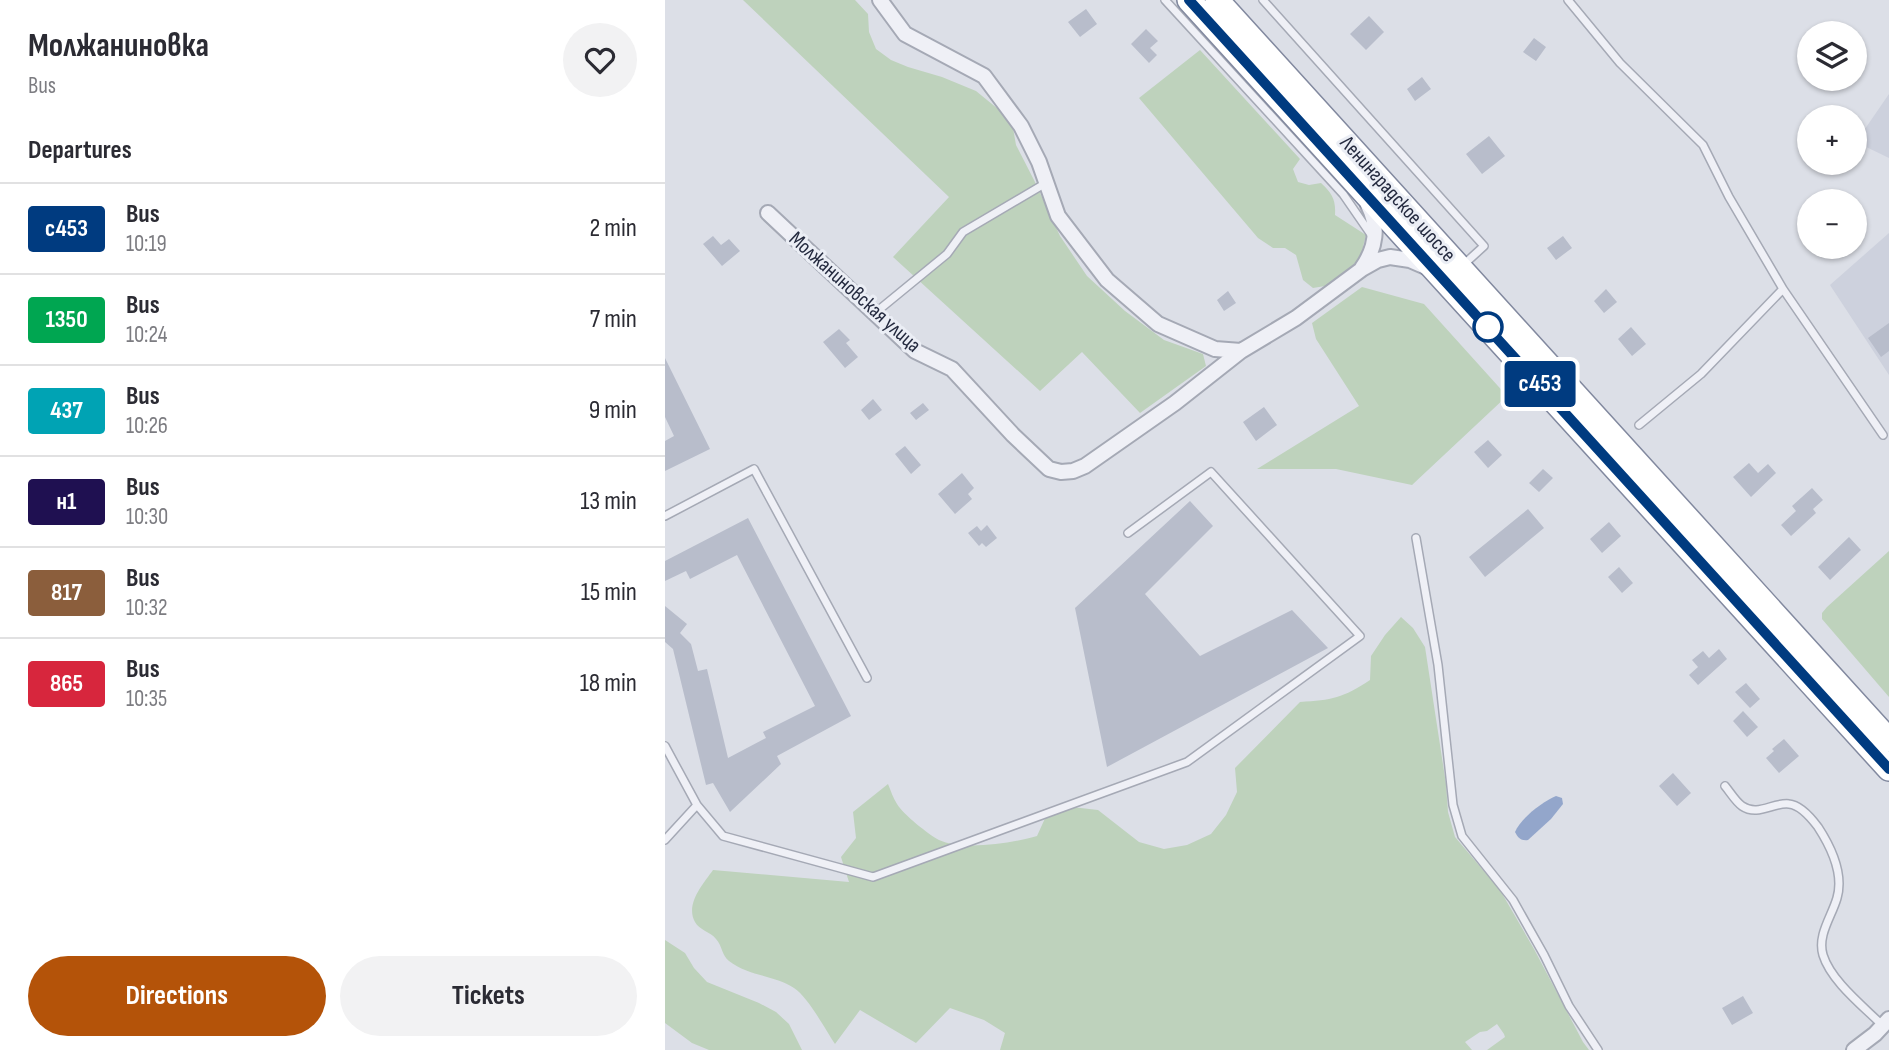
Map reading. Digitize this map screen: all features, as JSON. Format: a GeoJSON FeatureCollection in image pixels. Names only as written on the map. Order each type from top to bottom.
{"type":"FeatureCollection","features":[{"type":"Feature","properties":{"kind":"highway","name":"Ленинградское шоссе"},"geometry":{"type":"LineString","coordinates":[[1189,0],[1357,183],[1450,271],[1502,315],[1889,740]]}},
{"type":"Feature","properties":{"kind":"highway","name":"Ленинградское шоссе"},"geometry":{"type":"LineString","coordinates":[[1217,0],[1450,271],[1889,769]]}},
{"type":"Feature","properties":{"kind":"street"},"geometry":{"type":"LineString","coordinates":[[880,0],[905,34],[984,76],[1021,126],[1039,162],[1058,216],[1107,280],[1157,324],[1215,349],[1241,351]]}},
{"type":"Feature","properties":{"kind":"street"},"geometry":{"type":"LineString","coordinates":[[1357,183],[1375,223],[1370,257],[1362,269]]}},
{"type":"Feature","properties":{"kind":"street","name":"Молжаниновская улица"},"geometry":{"type":"LineString","coordinates":[[768,213],[915,351],[952,369],[1013,435],[1049,469],[1061,472],[1085,466],[1175,403],[1241,351],[1296,318],[1377,260],[1402,258],[1450,271]]}},
{"type":"Feature","properties":{"kind":"street"},"geometry":{"type":"LineString","coordinates":[[1854,1050],[1882,1026]]}},
{"type":"Feature","properties":{"kind":"street"},"geometry":{"type":"LineString","coordinates":[[1878,1050],[1882,1026]]}},
{"type":"Feature","properties":{"kind":"lane"},"geometry":{"type":"LineString","coordinates":[[1165,0],[1343,194],[1374,239]]}},
{"type":"Feature","properties":{"kind":"lane"},"geometry":{"type":"LineString","coordinates":[[1263,0],[1484,246],[1450,271]]}},
{"type":"Feature","properties":{"kind":"lane"},"geometry":{"type":"LineString","coordinates":[[1568,0],[1621,63],[1703,145],[1729,197],[1783,289],[1884,435]]}},
{"type":"Feature","properties":{"kind":"lane"},"geometry":{"type":"LineString","coordinates":[[875,313],[947,254],[963,233],[1046,183]]}},
{"type":"Feature","properties":{"kind":"lane"},"geometry":{"type":"LineString","coordinates":[[1639,425],[1701,374],[1783,289]]}},
{"type":"Feature","properties":{"kind":"lane"},"geometry":{"type":"LineString","coordinates":[[665,516],[754,469],[867,678]]}},
{"type":"Feature","properties":{"kind":"lane"},"geometry":{"type":"LineString","coordinates":[[665,746],[697,805],[723,836],[873,877],[1187,762],[1360,636],[1211,472],[1128,533]]}},
{"type":"Feature","properties":{"kind":"lane"},"geometry":{"type":"LineString","coordinates":[[1416,538],[1439,664],[1453,805],[1462,836],[1513,900],[1569,1006],[1598,1050]]}},
{"type":"Feature","properties":{"kind":"lane"},"geometry":{"type":"LineString","coordinates":[[1725,786],[1742,807],[1755,811],[1789,804],[1803,810],[1817,827],[1835,859],[1838,875],[1838,896],[1822,940],[1823,955],[1836,979],[1882,1026]]}},
{"type":"Feature","properties":{"kind":"lane"},"geometry":{"type":"LineString","coordinates":[[665,840],[697,805]]}},
{"type":"Feature","properties":{"kind":"shaded area"},"geometry":{"type":"Polygon","coordinates":[[[1889,94],[1889,158],[1867,147],[1867,126],[1889,94]]]}},
{"type":"Feature","properties":{"kind":"shaded area"},"geometry":{"type":"Polygon","coordinates":[[[1889,233],[1889,375],[1830,285],[1860,259],[1867,259],[1867,252],[1889,233]]]}},
{"type":"Feature","properties":{"kind":"green space"},"geometry":{"type":"Polygon","coordinates":[[[743,0],[855,0],[868,14],[869,32],[876,49],[891,60],[976,91],[1003,113],[1013,128],[1016,145],[1060,236],[1087,276],[1125,311],[1164,340],[1203,354],[1206,366],[1140,413],[1082,352],[1040,391],[893,257],[949,197],[743,0]]]}},
{"type":"Feature","properties":{"kind":"green space"},"geometry":{"type":"Polygon","coordinates":[[[1200,50],[1300,159],[1293,169],[1298,182],[1309,185],[1321,183],[1332,197],[1335,215],[1366,235],[1360,259],[1331,285],[1313,288],[1303,280],[1296,255],[1285,248],[1273,248],[1258,238],[1139,98],[1200,50]]]}},
{"type":"Feature","properties":{"kind":"green space"},"geometry":{"type":"Polygon","coordinates":[[[1362,287],[1424,304],[1507,396],[1412,485],[1336,469],[1257,469],[1359,406],[1316,339],[1312,323],[1362,287]]]}},
{"type":"Feature","properties":{"kind":"green space"},"geometry":{"type":"Polygon","coordinates":[[[1889,551],[1889,697],[1822,619],[1822,613],[1889,551]]]}},
{"type":"Feature","properties":{"kind":"green space"},"geometry":{"type":"Polygon","coordinates":[[[1401,617],[1413,628],[1425,647],[1448,812],[1455,837],[1500,890],[1589,1050],[1487,1050],[1505,1037],[1497,1024],[1465,1042],[1472,1050],[1000,1050],[1005,1033],[984,1020],[950,1008],[916,1043],[860,1010],[835,1044],[799,992],[778,980],[744,970],[729,961],[716,939],[699,927],[692,915],[700,888],[713,870],[849,882],[841,857],[856,838],[853,812],[888,784],[896,802],[905,813],[934,837],[949,843],[988,845],[1037,836],[1047,814],[1072,807],[1098,810],[1139,842],[1164,849],[1187,845],[1211,834],[1226,815],[1237,792],[1235,768],[1300,702],[1337,697],[1370,680],[1371,656],[1401,617]]]}},
{"type":"Feature","properties":{"kind":"green space"},"geometry":{"type":"Polygon","coordinates":[[[665,940],[685,953],[707,982],[776,1012],[789,1024],[802,1050],[709,1050],[692,1043],[665,1023],[665,940]]]}},
{"type":"Feature","properties":{"kind":"water"},"geometry":{"type":"Polygon","coordinates":[[[1556,796],[1562,798],[1563,804],[1551,819],[1528,840],[1519,837],[1515,832],[1522,821],[1538,806],[1556,796]]]}},
{"type":"Feature","properties":{"kind":"building"},"geometry":{"type":"Polygon","coordinates":[[[1086,9],[1097,24],[1080,37],[1068,22],[1086,9]]]}},
{"type":"Feature","properties":{"kind":"building"},"geometry":{"type":"Polygon","coordinates":[[[1369,16],[1384,32],[1366,50],[1350,34],[1369,16]]]}},
{"type":"Feature","properties":{"kind":"building"},"geometry":{"type":"Polygon","coordinates":[[[1146,29],[1158,41],[1150,48],[1157,55],[1149,63],[1131,44],[1146,29]]]}},
{"type":"Feature","properties":{"kind":"building"},"geometry":{"type":"Polygon","coordinates":[[[1534,38],[1546,47],[1536,61],[1523,52],[1534,38]]]}},
{"type":"Feature","properties":{"kind":"building"},"geometry":{"type":"Polygon","coordinates":[[[1422,77],[1431,89],[1415,101],[1407,89],[1422,77]]]}},
{"type":"Feature","properties":{"kind":"building"},"geometry":{"type":"Polygon","coordinates":[[[1489,136],[1505,156],[1482,174],[1466,154],[1489,136]]]}},
{"type":"Feature","properties":{"kind":"building"},"geometry":{"type":"Polygon","coordinates":[[[713,236],[721,245],[729,239],[740,251],[722,266],[703,244],[713,236]]]}},
{"type":"Feature","properties":{"kind":"building"},"geometry":{"type":"Polygon","coordinates":[[[1563,236],[1572,248],[1556,260],[1547,248],[1563,236]]]}},
{"type":"Feature","properties":{"kind":"building"},"geometry":{"type":"Polygon","coordinates":[[[1606,289],[1617,302],[1604,313],[1594,301],[1606,289]]]}},
{"type":"Feature","properties":{"kind":"building"},"geometry":{"type":"Polygon","coordinates":[[[1228,291],[1236,303],[1224,311],[1217,300],[1228,291]]]}},
{"type":"Feature","properties":{"kind":"building"},"geometry":{"type":"Polygon","coordinates":[[[1889,323],[1889,351],[1881,357],[1868,338],[1889,323]]]}},
{"type":"Feature","properties":{"kind":"building"},"geometry":{"type":"Polygon","coordinates":[[[1631,327],[1646,344],[1632,356],[1618,339],[1631,327]]]}},
{"type":"Feature","properties":{"kind":"building"},"geometry":{"type":"Polygon","coordinates":[[[839,329],[850,340],[846,343],[858,357],[845,368],[823,342],[839,329]]]}},
{"type":"Feature","properties":{"kind":"building"},"geometry":{"type":"Polygon","coordinates":[[[665,358],[710,449],[665,471],[665,441],[674,436],[665,417],[665,358]]]}},
{"type":"Feature","properties":{"kind":"building"},"geometry":{"type":"Polygon","coordinates":[[[873,399],[882,410],[869,420],[861,410],[873,399]]]}},
{"type":"Feature","properties":{"kind":"building"},"geometry":{"type":"Polygon","coordinates":[[[923,403],[929,410],[916,420],[910,413],[923,403]]]}},
{"type":"Feature","properties":{"kind":"building"},"geometry":{"type":"Polygon","coordinates":[[[1264,407],[1277,425],[1256,441],[1243,422],[1264,407]]]}},
{"type":"Feature","properties":{"kind":"building"},"geometry":{"type":"Polygon","coordinates":[[[1488,440],[1502,455],[1488,468],[1474,452],[1488,440]]]}},
{"type":"Feature","properties":{"kind":"building"},"geometry":{"type":"Polygon","coordinates":[[[905,446],[921,465],[911,474],[895,454],[905,446]]]}},
{"type":"Feature","properties":{"kind":"building"},"geometry":{"type":"Polygon","coordinates":[[[1749,463],[1758,473],[1768,464],[1776,473],[1751,497],[1733,477],[1749,463]]]}},
{"type":"Feature","properties":{"kind":"building"},"geometry":{"type":"Polygon","coordinates":[[[1543,469],[1553,478],[1539,492],[1529,483],[1543,469]]]}},
{"type":"Feature","properties":{"kind":"building"},"geometry":{"type":"Polygon","coordinates":[[[962,473],[974,488],[968,494],[972,499],[955,514],[938,494],[962,473]]]}},
{"type":"Feature","properties":{"kind":"building"},"geometry":{"type":"Polygon","coordinates":[[[1812,488],[1823,500],[1813,509],[1816,513],[1791,536],[1781,525],[1796,511],[1792,506],[1812,488]]]}},
{"type":"Feature","properties":{"kind":"building"},"geometry":{"type":"Polygon","coordinates":[[[1190,501],[1213,526],[1145,594],[1200,656],[1292,610],[1328,648],[1107,767],[1075,608],[1190,501]]]}},
{"type":"Feature","properties":{"kind":"building"},"geometry":{"type":"Polygon","coordinates":[[[1528,509],[1544,528],[1485,577],[1469,557],[1528,509]]]}},
{"type":"Feature","properties":{"kind":"building"},"geometry":{"type":"Polygon","coordinates":[[[748,518],[851,716],[777,756],[781,764],[730,812],[713,783],[706,785],[673,649],[665,642],[665,606],[687,624],[680,633],[691,644],[698,671],[707,669],[728,758],[766,738],[763,732],[815,706],[737,555],[690,579],[686,571],[665,581],[665,561],[748,518]]]}},
{"type":"Feature","properties":{"kind":"building"},"geometry":{"type":"Polygon","coordinates":[[[1609,522],[1621,536],[1602,553],[1590,539],[1609,522]]]}},
{"type":"Feature","properties":{"kind":"building"},"geometry":{"type":"Polygon","coordinates":[[[987,525],[997,538],[986,547],[982,543],[979,546],[968,533],[977,526],[981,531],[987,525]]]}},
{"type":"Feature","properties":{"kind":"building"},"geometry":{"type":"Polygon","coordinates":[[[1849,537],[1861,550],[1830,580],[1818,567],[1849,537]]]}},
{"type":"Feature","properties":{"kind":"building"},"geometry":{"type":"Polygon","coordinates":[[[1619,567],[1633,583],[1622,593],[1608,577],[1619,567]]]}},
{"type":"Feature","properties":{"kind":"building"},"geometry":{"type":"Polygon","coordinates":[[[1719,649],[1727,659],[1698,685],[1689,675],[1698,667],[1692,660],[1703,651],[1709,658],[1719,649]]]}},
{"type":"Feature","properties":{"kind":"building"},"geometry":{"type":"Polygon","coordinates":[[[1746,683],[1760,699],[1750,708],[1735,692],[1746,683]]]}},
{"type":"Feature","properties":{"kind":"building"},"geometry":{"type":"Polygon","coordinates":[[[1743,711],[1758,727],[1747,737],[1733,721],[1743,711]]]}},
{"type":"Feature","properties":{"kind":"building"},"geometry":{"type":"Polygon","coordinates":[[[1784,739],[1799,756],[1779,773],[1766,758],[1784,739]]]}},
{"type":"Feature","properties":{"kind":"building"},"geometry":{"type":"Polygon","coordinates":[[[1673,773],[1691,793],[1677,806],[1659,786],[1673,773]]]}},
{"type":"Feature","properties":{"kind":"building"},"geometry":{"type":"Polygon","coordinates":[[[1743,996],[1753,1013],[1732,1025],[1722,1008],[1743,996]]]}},
{"type":"Feature","properties":{"kind":"bus line","name":"с453"},"geometry":{"type":"LineString","coordinates":[[1189,0],[1889,769]]}}]}
